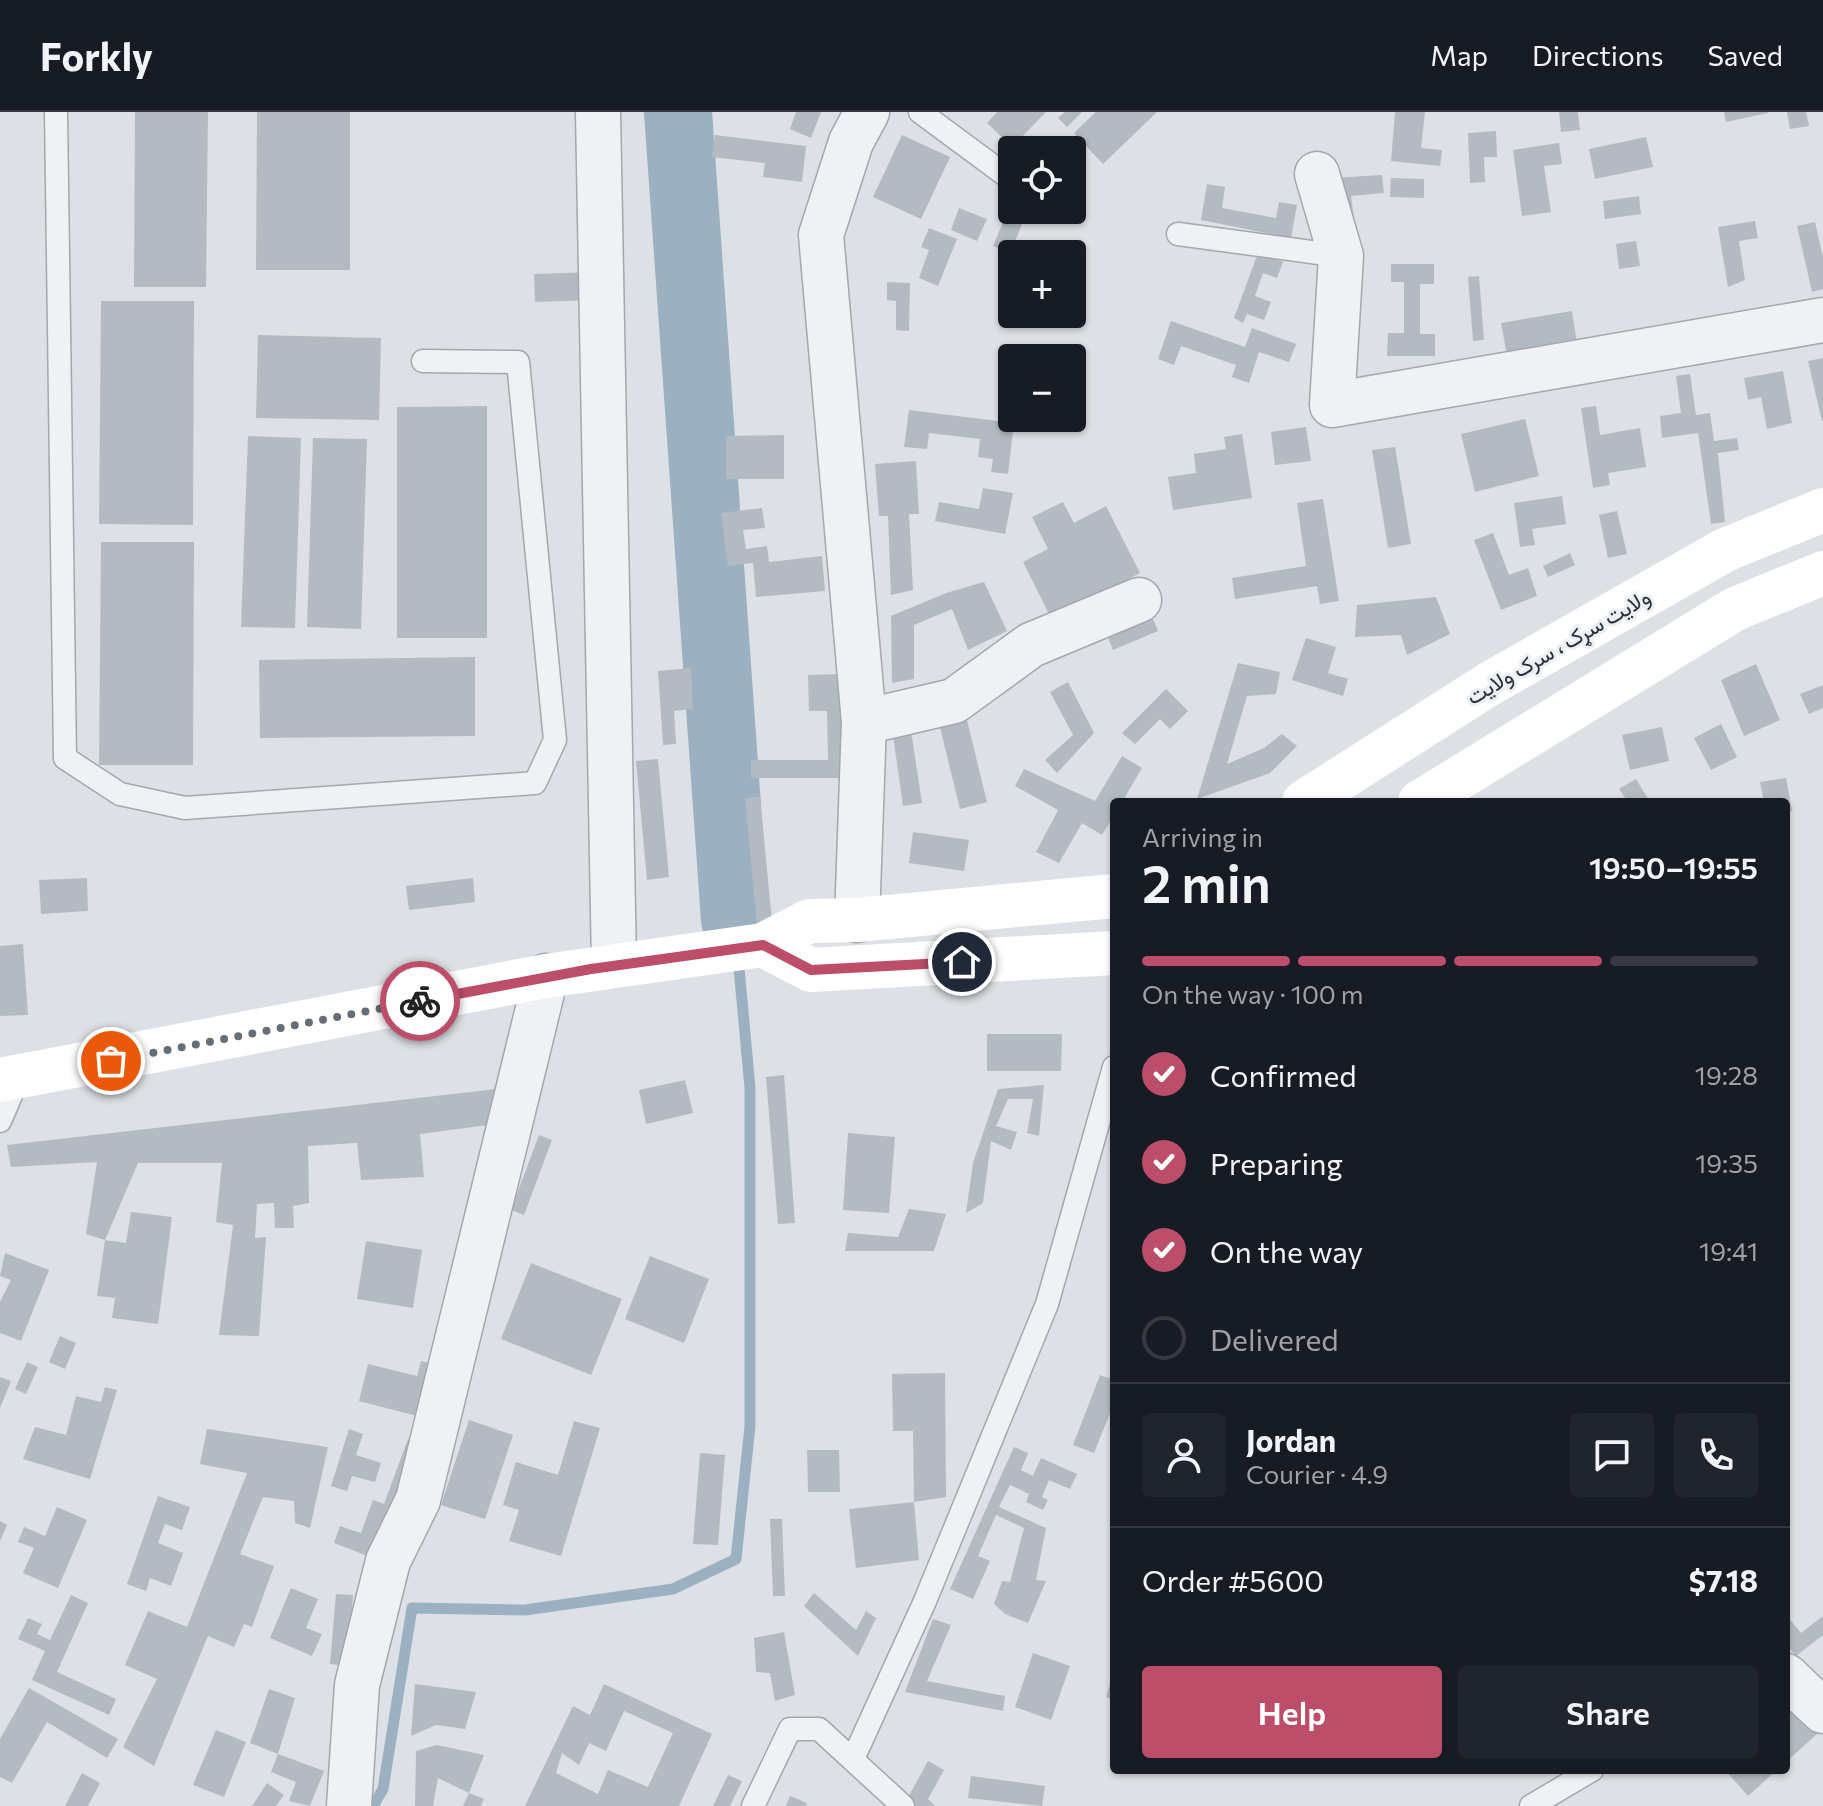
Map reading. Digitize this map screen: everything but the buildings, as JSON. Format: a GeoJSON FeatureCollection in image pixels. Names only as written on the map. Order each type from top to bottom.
{"type":"FeatureCollection","features":[{"type":"Feature","properties":{"kind":"main road","name":"ولایت سړک ، سرک ولایت"},"geometry":{"type":"LineString","coordinates":[[1310,798],[1489,684],[1711,558],[1823,510]]}},
{"type":"Feature","properties":{"kind":"main road"},"geometry":{"type":"LineString","coordinates":[[1427,798],[1735,609],[1823,573]]}},
{"type":"Feature","properties":{"kind":"main road"},"geometry":{"type":"LineString","coordinates":[[9,1080],[546,976],[763,945],[809,921],[857,920],[1110,896]]}},
{"type":"Feature","properties":{"kind":"main road"},"geometry":{"type":"LineString","coordinates":[[763,945],[811,970],[1110,953]]}},
{"type":"Feature","properties":{"kind":"street"},"geometry":{"type":"LineString","coordinates":[[598,112],[614,965]]}},
{"type":"Feature","properties":{"kind":"street"},"geometry":{"type":"LineString","coordinates":[[857,920],[864,722],[821,235],[851,142],[867,112]]}},
{"type":"Feature","properties":{"kind":"street"},"geometry":{"type":"LineString","coordinates":[[1317,174],[1341,256],[1332,405],[1823,320]]}},
{"type":"Feature","properties":{"kind":"street"},"geometry":{"type":"LineString","coordinates":[[864,722],[954,701],[1031,645],[1139,600]]}},
{"type":"Feature","properties":{"kind":"street"},"geometry":{"type":"LineString","coordinates":[[349,1806],[357,1685],[388,1561],[418,1500],[546,976]]}},
{"type":"Feature","properties":{"kind":"street"},"geometry":{"type":"LineString","coordinates":[[1790,1680],[1823,1711]]}},
{"type":"Feature","properties":{"kind":"lane"},"geometry":{"type":"LineString","coordinates":[[56,112],[65,758],[120,794],[185,808],[535,783],[555,740],[518,362],[423,361]]}},
{"type":"Feature","properties":{"kind":"lane"},"geometry":{"type":"LineString","coordinates":[[920,112],[998,170]]}},
{"type":"Feature","properties":{"kind":"lane"},"geometry":{"type":"LineString","coordinates":[[1178,234],[1341,256]]}},
{"type":"Feature","properties":{"kind":"lane"},"geometry":{"type":"LineString","coordinates":[[0,1121],[9,1080]]}},
{"type":"Feature","properties":{"kind":"lane"},"geometry":{"type":"LineString","coordinates":[[853,1759],[925,1601],[1047,1304],[1110,1081]]}},
{"type":"Feature","properties":{"kind":"lane"},"geometry":{"type":"LineString","coordinates":[[753,1806],[790,1729],[819,1729],[903,1806]]}},
{"type":"Feature","properties":{"kind":"lane"},"geometry":{"type":"LineString","coordinates":[[1531,1806],[1585,1774]]}},
{"type":"Feature","properties":{"kind":"waterway"},"geometry":{"type":"LineString","coordinates":[[678,112],[735,920]]}},
{"type":"Feature","properties":{"kind":"waterway"},"geometry":{"type":"LineString","coordinates":[[373,1806],[383,1789],[412,1608],[525,1610],[673,1589],[736,1559],[750,1426],[750,1088],[738,957]]}},
{"type":"Feature","properties":{"kind":"way so far"},"geometry":{"type":"LineString","coordinates":[[111,1061],[420,1001]]}},
{"type":"Feature","properties":{"kind":"route"},"geometry":{"type":"LineString","coordinates":[[420,1001],[546,976],[763,945],[811,970],[962,962]]}}]}
